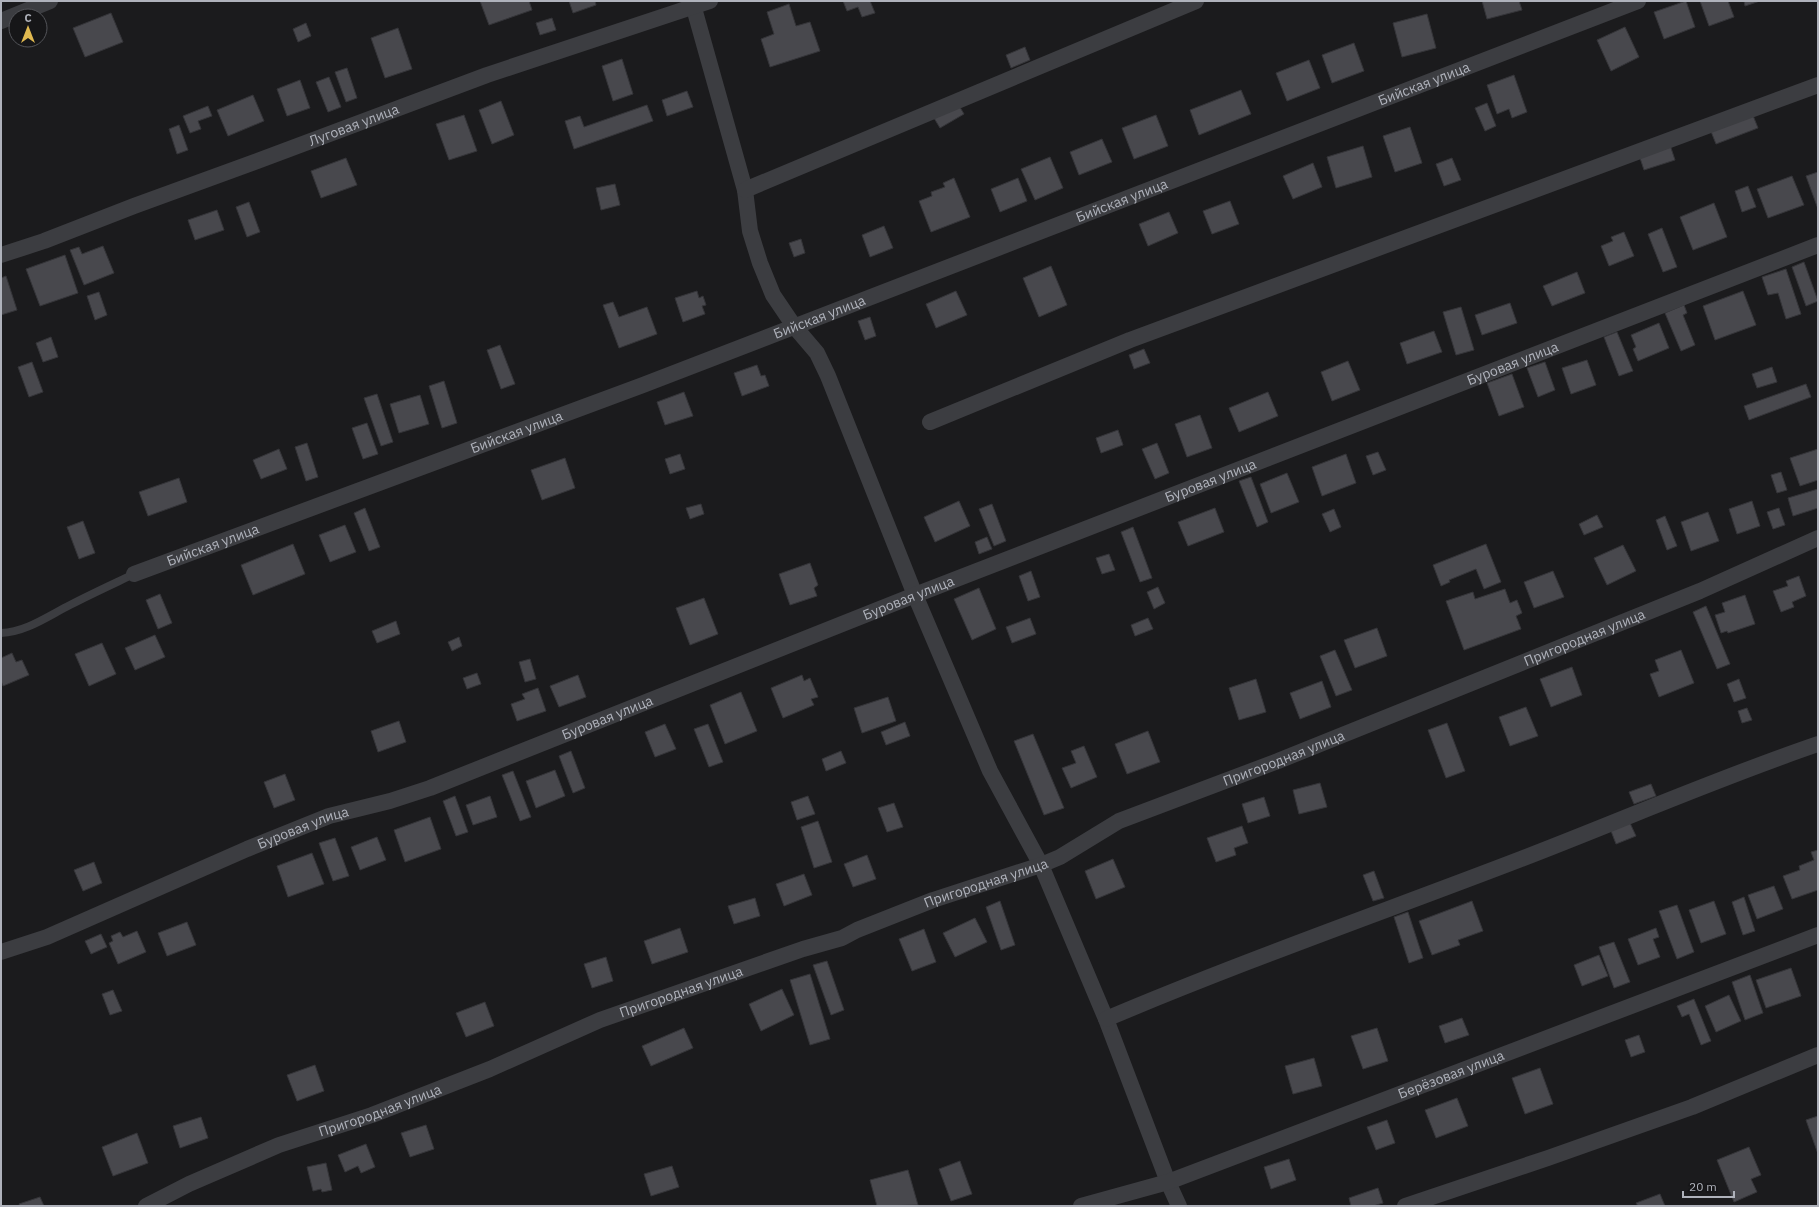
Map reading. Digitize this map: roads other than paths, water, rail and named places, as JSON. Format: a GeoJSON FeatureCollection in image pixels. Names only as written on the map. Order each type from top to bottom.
{"type":"FeatureCollection","features":[{"type":"Feature","properties":{"kind":"street"},"geometry":{"type":"LineString","coordinates":[[1,21],[50,1]]}},
{"type":"Feature","properties":{"kind":"street","name":"Луговая улица"},"geometry":{"type":"LineString","coordinates":[[1,255],[44,241],[487,75],[692,4],[710,1]]}},
{"type":"Feature","properties":{"kind":"street"},"geometry":{"type":"LineString","coordinates":[[745,190],[1196,1]]}},
{"type":"Feature","properties":{"kind":"street","name":"Бийская улица"},"geometry":{"type":"LineString","coordinates":[[134,574],[643,385],[1638,1]]}},
{"type":"Feature","properties":{"kind":"street"},"geometry":{"type":"LineString","coordinates":[[692,4],[745,190],[750,231],[760,263],[773,295],[794,326],[817,353],[828,376],[916,595],[990,771],[1042,865],[1106,1019],[1168,1182],[1179,1206]]}},
{"type":"Feature","properties":{"kind":"street"},"geometry":{"type":"LineString","coordinates":[[930,422],[1130,340],[1818,85]]}},
{"type":"Feature","properties":{"kind":"street","name":"Буровая улица"},"geometry":{"type":"LineString","coordinates":[[1,952],[46,937],[247,849],[329,816],[390,801],[430,788],[916,595],[1818,246]]}},
{"type":"Feature","properties":{"kind":"street","name":"Пригородная улица"},"geometry":{"type":"LineString","coordinates":[[146,1206],[189,1184],[279,1145],[372,1115],[490,1069],[600,1020],[803,949],[842,938],[857,930],[933,900],[1042,865],[1060,857],[1119,821],[1278,761],[1700,591],[1818,538]]}},
{"type":"Feature","properties":{"kind":"street"},"geometry":{"type":"LineString","coordinates":[[1106,1019],[1185,985],[1522,858],[1647,808],[1818,744]]}},
{"type":"Feature","properties":{"kind":"street","name":"Берёзовая улица"},"geometry":{"type":"LineString","coordinates":[[1081,1206],[1168,1182],[1818,935]]}},
{"type":"Feature","properties":{"kind":"street"},"geometry":{"type":"LineString","coordinates":[[1406,1206],[1548,1158],[1692,1106],[1818,1055]]}},
{"type":"Feature","properties":{"kind":"lane","name":"Бийская улица"},"geometry":{"type":"LineString","coordinates":[[1,633],[12,632],[40,621],[103,588],[134,574]]}}]}
